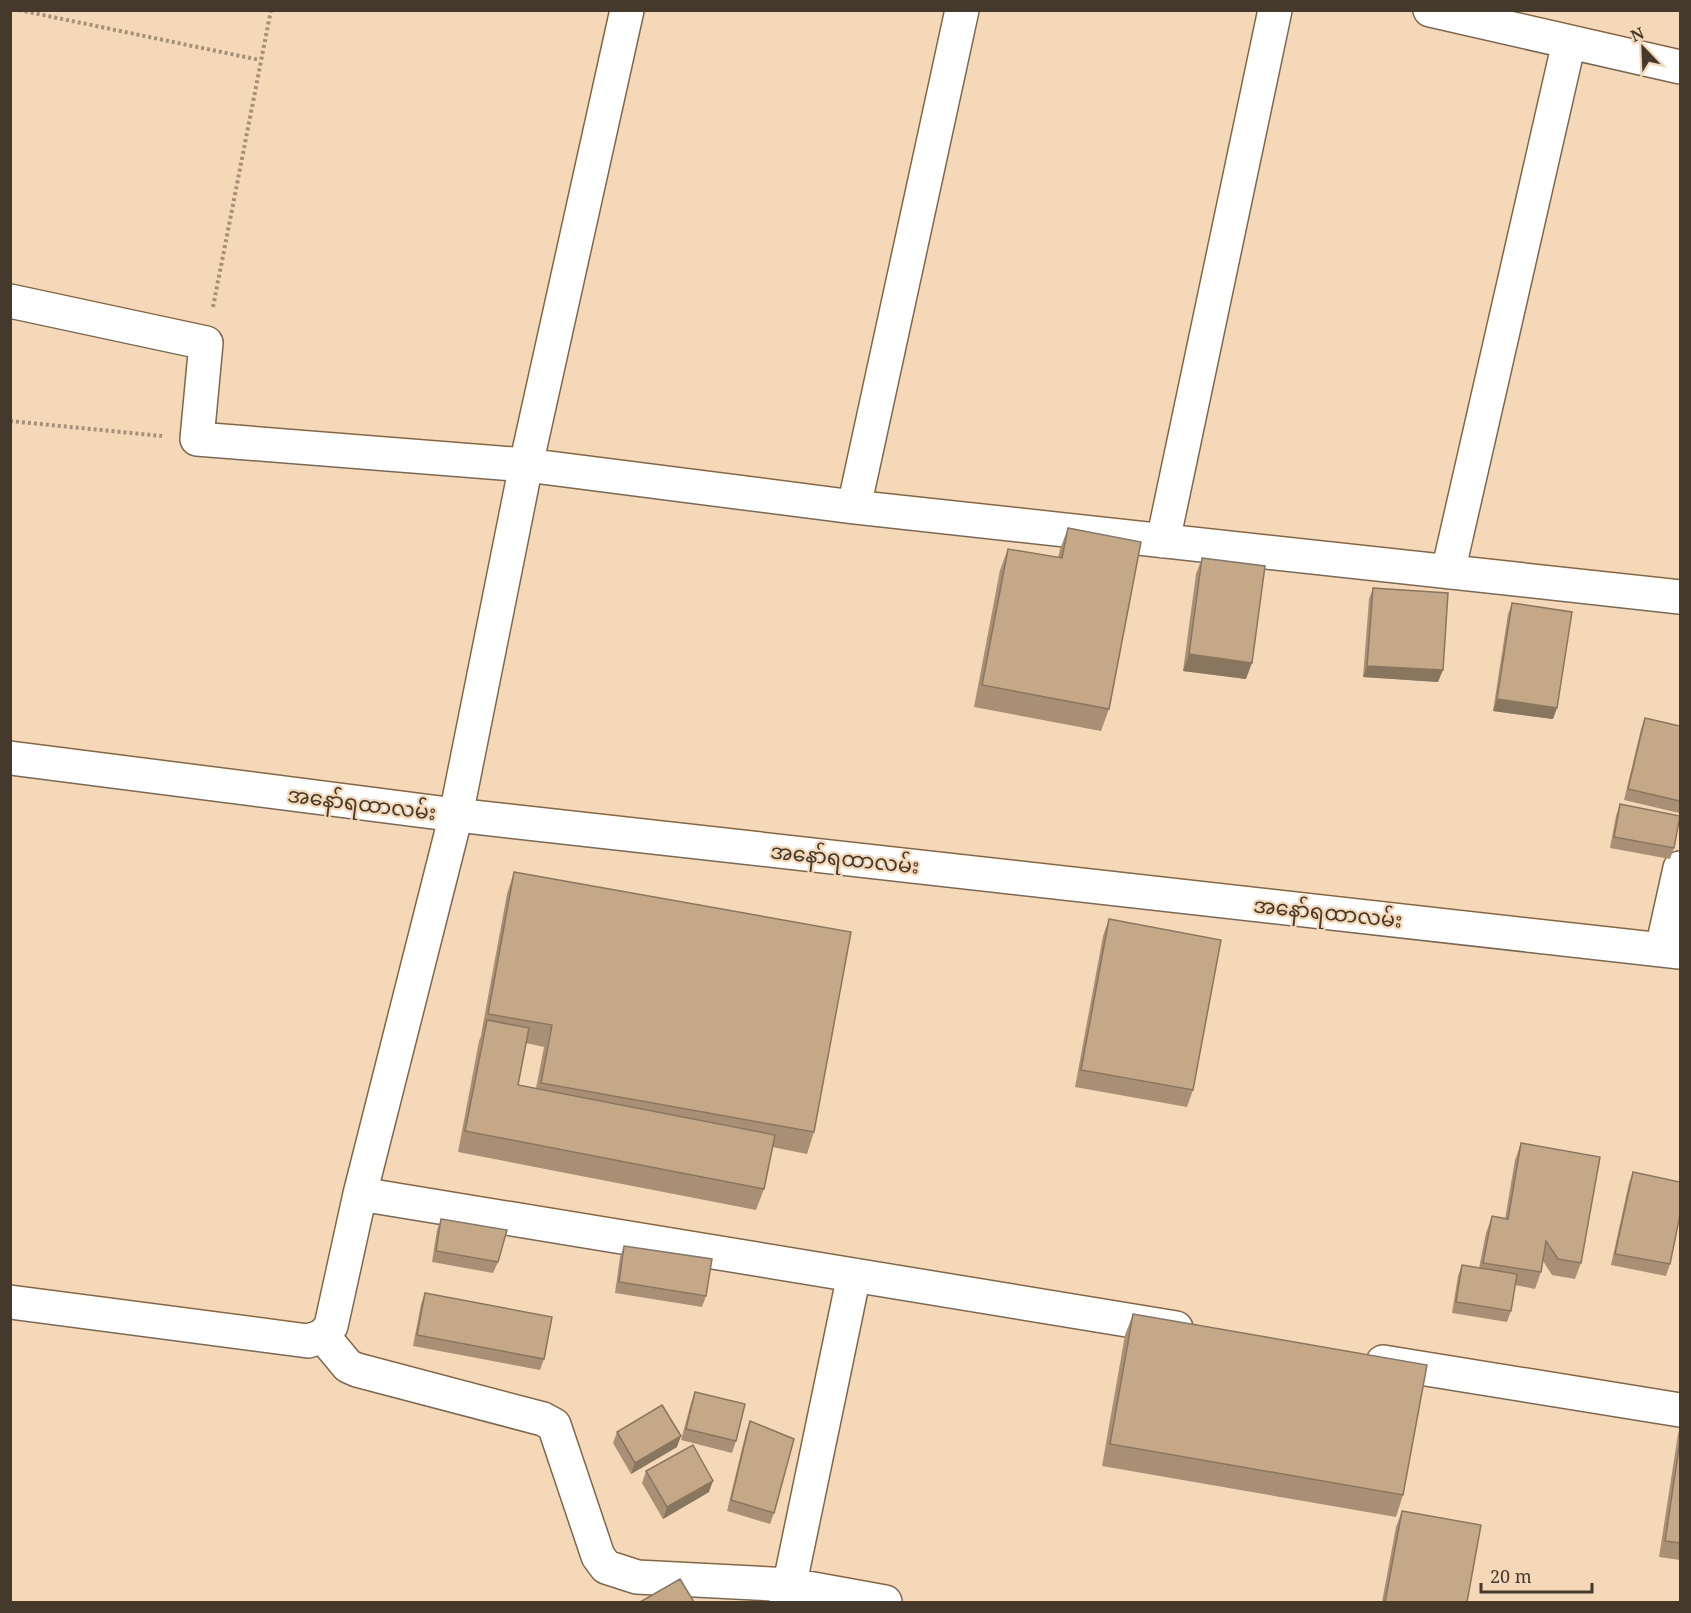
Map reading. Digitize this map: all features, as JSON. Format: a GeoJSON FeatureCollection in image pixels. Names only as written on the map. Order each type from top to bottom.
{"type":"FeatureCollection","features":[{"type":"Feature","properties":{"kind":"street"},"geometry":{"type":"LineString","coordinates":[[10,1302],[308,1341],[323,1336],[330,1326],[360,1194],[456,815],[526,465],[627,10]]}},
{"type":"Feature","properties":{"kind":"street"},"geometry":{"type":"LineString","coordinates":[[854,507],[962,10]]}},
{"type":"Feature","properties":{"kind":"street"},"geometry":{"type":"LineString","coordinates":[[1163,541],[1275,10]]}},
{"type":"Feature","properties":{"kind":"street"},"geometry":{"type":"LineString","coordinates":[[1430,10],[1680,67]]}},
{"type":"Feature","properties":{"kind":"street"},"geometry":{"type":"LineString","coordinates":[[1448,572],[1569,42]]}},
{"type":"Feature","properties":{"kind":"street"},"geometry":{"type":"LineString","coordinates":[[10,301],[206,343],[197,438],[526,465],[854,507],[1680,597]]}},
{"type":"Feature","properties":{"kind":"street","name":"အနော်ရထာလမ်း"},"geometry":{"type":"LineString","coordinates":[[10,758],[456,815],[1671,950]]}},
{"type":"Feature","properties":{"kind":"street"},"geometry":{"type":"LineString","coordinates":[[1671,950],[1680,868]]}},
{"type":"Feature","properties":{"kind":"street"},"geometry":{"type":"LineString","coordinates":[[360,1194],[1208,1333]]}},
{"type":"Feature","properties":{"kind":"street"},"geometry":{"type":"LineString","coordinates":[[788,1594],[854,1275]]}},
{"type":"Feature","properties":{"kind":"street"},"geometry":{"type":"LineString","coordinates":[[323,1336],[348,1366],[357,1370],[543,1419],[554,1425],[598,1556],[606,1567],[637,1577],[885,1602]]}},
{"type":"Feature","properties":{"kind":"street"},"geometry":{"type":"LineString","coordinates":[[1350,1356],[1680,1410]]}},
{"type":"Feature","properties":{"kind":"path"},"geometry":{"type":"LineString","coordinates":[[19,10],[260,60]]}},
{"type":"Feature","properties":{"kind":"path"},"geometry":{"type":"LineString","coordinates":[[206,343],[271,10]]}},
{"type":"Feature","properties":{"kind":"path"},"geometry":{"type":"LineString","coordinates":[[10,421],[108,433],[197,438]]}},
{"type":"Feature","properties":{"kind":"building"},"geometry":{"type":"Polygon","coordinates":[[[1068,528],[1141,542],[1109,709],[982,685],[1008,549],[1062,558],[1068,528]]]}},
{"type":"Feature","properties":{"kind":"building"},"geometry":{"type":"Polygon","coordinates":[[[1202,558],[1265,566],[1252,663],[1189,654],[1202,558]]]}},
{"type":"Feature","properties":{"kind":"building"},"geometry":{"type":"Polygon","coordinates":[[[1373,588],[1448,593],[1443,670],[1367,666],[1373,588]]]}},
{"type":"Feature","properties":{"kind":"building"},"geometry":{"type":"Polygon","coordinates":[[[1512,603],[1572,612],[1557,708],[1497,699],[1512,603]]]}},
{"type":"Feature","properties":{"kind":"building"},"geometry":{"type":"Polygon","coordinates":[[[1645,718],[1680,726],[1680,801],[1628,789],[1645,718]]]}},
{"type":"Feature","properties":{"kind":"building"},"geometry":{"type":"Polygon","coordinates":[[[1620,804],[1680,816],[1674,848],[1614,837],[1620,804]]]}},
{"type":"Feature","properties":{"kind":"building"},"geometry":{"type":"Polygon","coordinates":[[[514,872],[851,932],[814,1132],[541,1083],[552,1025],[488,1014],[514,872]]]}},
{"type":"Feature","properties":{"kind":"building"},"geometry":{"type":"Polygon","coordinates":[[[1109,919],[1221,940],[1193,1090],[1081,1070],[1109,919]]]}},
{"type":"Feature","properties":{"kind":"building"},"geometry":{"type":"Polygon","coordinates":[[[487,1020],[529,1028],[518,1085],[775,1135],[764,1189],[465,1131],[487,1020]]]}},
{"type":"Feature","properties":{"kind":"building"},"geometry":{"type":"Polygon","coordinates":[[[1521,1143],[1600,1157],[1581,1263],[1558,1259],[1546,1241],[1541,1272],[1483,1263],[1492,1216],[1508,1219],[1521,1143]]]}},
{"type":"Feature","properties":{"kind":"building"},"geometry":{"type":"Polygon","coordinates":[[[1633,1172],[1680,1182],[1680,1215],[1670,1264],[1615,1254],[1633,1172]]]}},
{"type":"Feature","properties":{"kind":"building"},"geometry":{"type":"Polygon","coordinates":[[[441,1219],[507,1230],[498,1262],[436,1251],[441,1219]]]}},
{"type":"Feature","properties":{"kind":"building"},"geometry":{"type":"Polygon","coordinates":[[[624,1246],[712,1259],[706,1296],[619,1282],[624,1246]]]}},
{"type":"Feature","properties":{"kind":"building"},"geometry":{"type":"Polygon","coordinates":[[[1462,1265],[1517,1274],[1511,1311],[1456,1302],[1462,1265]]]}},
{"type":"Feature","properties":{"kind":"building"},"geometry":{"type":"Polygon","coordinates":[[[425,1293],[552,1317],[544,1359],[417,1335],[425,1293]]]}},
{"type":"Feature","properties":{"kind":"building"},"geometry":{"type":"Polygon","coordinates":[[[1133,1314],[1427,1365],[1403,1495],[1110,1444],[1133,1314]]]}},
{"type":"Feature","properties":{"kind":"building"},"geometry":{"type":"Polygon","coordinates":[[[695,1392],[745,1404],[736,1441],[686,1429],[695,1392]]]}},
{"type":"Feature","properties":{"kind":"building"},"geometry":{"type":"Polygon","coordinates":[[[662,1405],[681,1436],[635,1463],[617,1432],[662,1405]]]}},
{"type":"Feature","properties":{"kind":"building"},"geometry":{"type":"Polygon","coordinates":[[[750,1421],[794,1439],[774,1513],[731,1500],[750,1421]]]}},
{"type":"Feature","properties":{"kind":"building"},"geometry":{"type":"Polygon","coordinates":[[[1680,1441],[1680,1543],[1665,1541],[1680,1441]]]}},
{"type":"Feature","properties":{"kind":"building"},"geometry":{"type":"Polygon","coordinates":[[[693,1445],[713,1481],[667,1507],[646,1471],[693,1445]]]}},
{"type":"Feature","properties":{"kind":"building"},"geometry":{"type":"Polygon","coordinates":[[[1402,1511],[1481,1525],[1467,1602],[1385,1602],[1402,1511]]]}},
{"type":"Feature","properties":{"kind":"building"},"geometry":{"type":"Polygon","coordinates":[[[680,1579],[694,1602],[640,1602],[680,1579]]]}}]}
